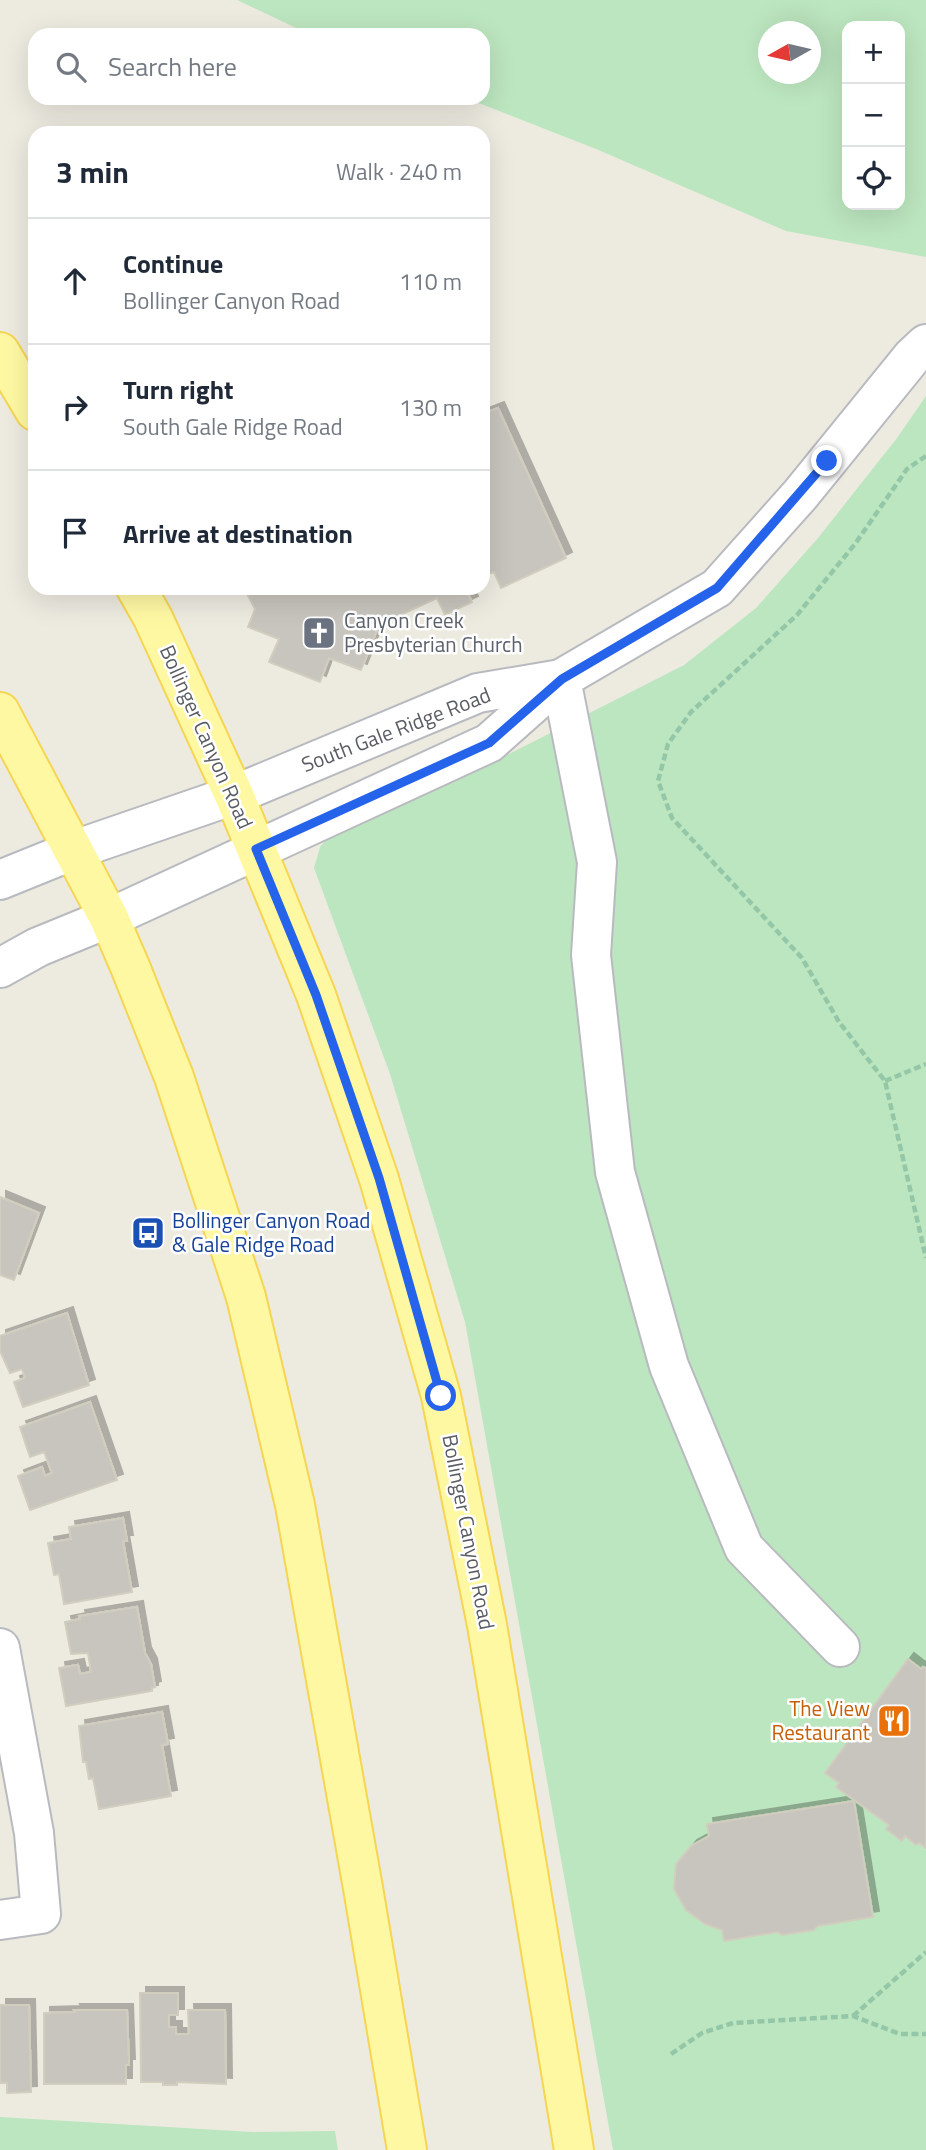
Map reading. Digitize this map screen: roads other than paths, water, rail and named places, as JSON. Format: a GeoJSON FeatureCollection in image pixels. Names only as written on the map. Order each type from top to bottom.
{"type":"FeatureCollection","features":[{"type":"Feature","properties":{"kind":"main road"},"geometry":{"type":"LineString","coordinates":[[0,352],[28,399]]}},
{"type":"Feature","properties":{"kind":"main road","name":"Bollinger Canyon Road"},"geometry":{"type":"LineString","coordinates":[[140,595],[234,795],[316,995],[379,1178],[441,1396],[487,1625],[574,2150]]}},
{"type":"Feature","properties":{"kind":"main road"},"geometry":{"type":"LineString","coordinates":[[0,712],[109,918],[174,1077],[246,1297],[295,1505],[407,2150]]}},
{"type":"Feature","properties":{"kind":"street","name":"South Gale Ridge Road"},"geometry":{"type":"LineString","coordinates":[[0,968],[38,947],[109,918],[489,743],[562,679],[717,588],[800,495],[912,357],[926,344]]}},
{"type":"Feature","properties":{"kind":"street","name":"South Gale Ridge Road"},"geometry":{"type":"LineString","coordinates":[[0,880],[74,850],[234,795],[478,694],[562,679]]}},
{"type":"Feature","properties":{"kind":"street"},"geometry":{"type":"LineString","coordinates":[[562,679],[597,862],[591,955],[615,1172],[666,1353],[744,1548],[840,1647]]}},
{"type":"Feature","properties":{"kind":"street"},"geometry":{"type":"LineString","coordinates":[[0,1648],[34,1833],[40,1914],[0,1920]]}},
{"type":"Feature","properties":{"kind":"place","name":"Canyon Creek Presbyterian Church"},"geometry":{"type":"Point","coordinates":[319,633]}},
{"type":"Feature","properties":{"kind":"place","name":"Bollinger Canyon Road & Gale Ridge Road"},"geometry":{"type":"Point","coordinates":[148,1233]}},
{"type":"Feature","properties":{"kind":"place","name":"The View Restaurant"},"geometry":{"type":"Point","coordinates":[894,1721]}}]}
